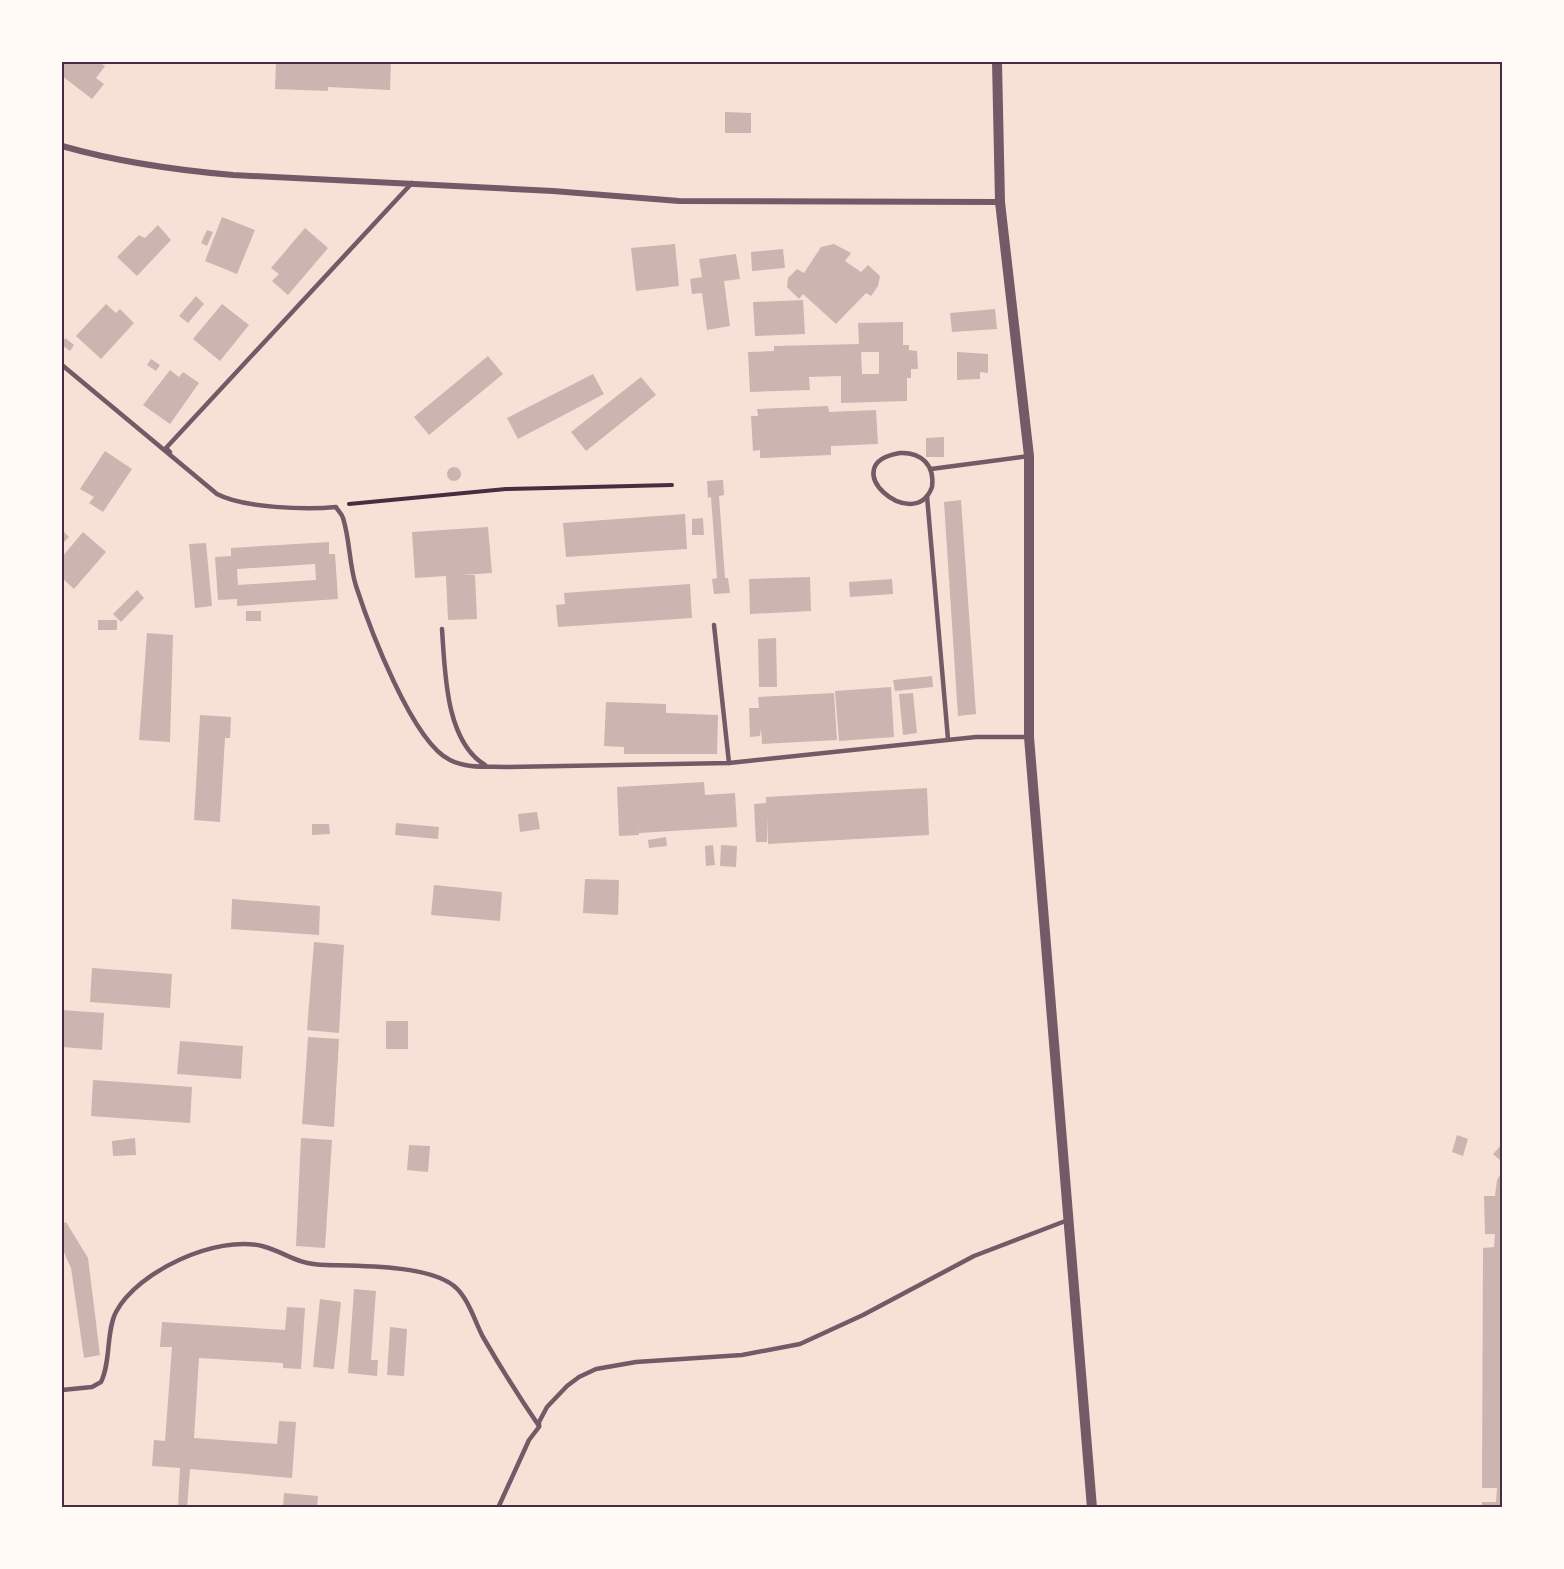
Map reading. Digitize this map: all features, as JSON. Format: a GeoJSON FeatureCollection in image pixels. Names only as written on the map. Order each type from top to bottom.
{"type":"FeatureCollection","features":[{"type":"Feature","properties":{"kind":"street"},"geometry":{"type":"LineString","coordinates":[[997,62],[1000,202],[1029,456],[1029,736],[1092,1508]]}},
{"type":"Feature","properties":{"kind":"street"},"geometry":{"type":"LineString","coordinates":[[62,146],[115,160],[182,171],[412,183],[679,201],[1000,202]]}},
{"type":"Feature","properties":{"kind":"lane"},"geometry":{"type":"LineString","coordinates":[[174,458],[166,448],[412,183]]}},
{"type":"Feature","properties":{"kind":"lane"},"geometry":{"type":"LineString","coordinates":[[62,365],[217,494],[234,502],[336,507],[344,520],[352,570],[369,623],[416,721],[438,752],[452,762],[508,767],[729,764],[948,740],[1029,736]]}},
{"type":"Feature","properties":{"kind":"lane"},"geometry":{"type":"LineString","coordinates":[[927,496],[914,502],[891,500],[877,487],[874,471],[882,458],[900,453],[920,457],[931,469],[932,487],[927,496],[948,740]]}},
{"type":"Feature","properties":{"kind":"lane"},"geometry":{"type":"LineString","coordinates":[[931,469],[1029,456]]}},
{"type":"Feature","properties":{"kind":"lane"},"geometry":{"type":"LineString","coordinates":[[714,625],[729,764]]}},
{"type":"Feature","properties":{"kind":"lane"},"geometry":{"type":"LineString","coordinates":[[442,629],[448,693],[465,747],[484,765],[508,767]]}},
{"type":"Feature","properties":{"kind":"lane"},"geometry":{"type":"LineString","coordinates":[[498,1508],[547,1407],[579,1377],[596,1369],[622,1363],[742,1355],[800,1344],[863,1316],[974,1256],[1069,1220]]}},
{"type":"Feature","properties":{"kind":"lane"},"geometry":{"type":"LineString","coordinates":[[62,1390],[92,1387],[101,1382],[112,1332],[112,1322],[118,1310],[132,1293],[184,1257],[213,1247],[242,1244],[262,1246],[300,1263],[423,1274],[453,1285],[462,1296],[491,1351],[539,1426]]}},
{"type":"Feature","properties":{"kind":"path"},"geometry":{"type":"LineString","coordinates":[[336,507],[367,501],[506,489],[672,485]]}},
{"type":"Feature","properties":{"kind":"building"},"geometry":{"type":"Polygon","coordinates":[[[62,62],[99,62],[105,66],[96,78],[104,84],[92,99],[62,76],[62,62]]]}},
{"type":"Feature","properties":{"kind":"building"},"geometry":{"type":"Polygon","coordinates":[[[276,62],[391,62],[390,90],[328,87],[328,91],[275,89],[276,62]]]}},
{"type":"Feature","properties":{"kind":"building"},"geometry":{"type":"Polygon","coordinates":[[[725,112],[751,113],[751,133],[725,133],[725,112]]]}},
{"type":"Feature","properties":{"kind":"building"},"geometry":{"type":"Polygon","coordinates":[[[222,217],[255,230],[237,274],[205,261],[222,217]]]}},
{"type":"Feature","properties":{"kind":"building"},"geometry":{"type":"Polygon","coordinates":[[[158,225],[171,240],[137,276],[117,257],[139,235],[145,238],[158,225]]]}},
{"type":"Feature","properties":{"kind":"building"},"geometry":{"type":"Polygon","coordinates":[[[305,228],[328,248],[288,295],[272,281],[279,274],[271,268],[305,228]]]}},
{"type":"Feature","properties":{"kind":"building"},"geometry":{"type":"Polygon","coordinates":[[[207,230],[213,232],[207,246],[201,243],[207,230]]]}},
{"type":"Feature","properties":{"kind":"building"},"geometry":{"type":"Polygon","coordinates":[[[675,244],[679,286],[636,291],[631,248],[675,244]]]}},
{"type":"Feature","properties":{"kind":"building"},"geometry":{"type":"Polygon","coordinates":[[[834,244],[851,253],[845,261],[861,272],[868,265],[880,276],[878,286],[871,296],[866,293],[836,324],[803,294],[799,299],[787,287],[788,278],[797,269],[804,273],[821,247],[834,244]]]}},
{"type":"Feature","properties":{"kind":"building"},"geometry":{"type":"Polygon","coordinates":[[[783,249],[785,268],[752,271],[751,252],[783,249]]]}},
{"type":"Feature","properties":{"kind":"building"},"geometry":{"type":"Polygon","coordinates":[[[736,254],[740,279],[724,281],[730,326],[707,330],[702,293],[692,294],[690,279],[702,277],[699,259],[736,254]]]}},
{"type":"Feature","properties":{"kind":"building"},"geometry":{"type":"Polygon","coordinates":[[[196,296],[204,304],[188,323],[179,316],[196,296]]]}},
{"type":"Feature","properties":{"kind":"building"},"geometry":{"type":"Polygon","coordinates":[[[803,300],[805,334],[755,336],[753,302],[803,300]]]}},
{"type":"Feature","properties":{"kind":"building"},"geometry":{"type":"Polygon","coordinates":[[[106,304],[116,313],[120,309],[134,323],[101,359],[76,336],[106,304]]]}},
{"type":"Feature","properties":{"kind":"building"},"geometry":{"type":"Polygon","coordinates":[[[222,304],[249,325],[220,361],[193,339],[222,304]]]}},
{"type":"Feature","properties":{"kind":"building"},"geometry":{"type":"Polygon","coordinates":[[[995,309],[997,329],[952,332],[950,313],[995,309]]]}},
{"type":"Feature","properties":{"kind":"building"},"geometry":{"type":"Polygon","coordinates":[[[903,322],[903,345],[909,345],[909,350],[917,351],[918,369],[911,369],[911,378],[907,378],[907,401],[841,403],[841,376],[809,377],[810,390],[750,392],[748,352],[774,351],[774,346],[859,344],[858,323],[903,322]],[[861,352],[862,374],[879,374],[879,352],[861,352]]]}},
{"type":"Feature","properties":{"kind":"building"},"geometry":{"type":"Polygon","coordinates":[[[65,338],[74,345],[70,351],[62,345],[65,338]]]}},
{"type":"Feature","properties":{"kind":"building"},"geometry":{"type":"Polygon","coordinates":[[[957,352],[988,354],[988,373],[980,372],[980,379],[957,380],[957,352]]]}},
{"type":"Feature","properties":{"kind":"building"},"geometry":{"type":"Polygon","coordinates":[[[488,356],[503,374],[429,435],[414,417],[488,356]]]}},
{"type":"Feature","properties":{"kind":"building"},"geometry":{"type":"Polygon","coordinates":[[[151,359],[160,365],[156,371],[147,365],[151,359]]]}},
{"type":"Feature","properties":{"kind":"building"},"geometry":{"type":"Polygon","coordinates":[[[170,370],[179,377],[183,372],[199,383],[170,424],[143,405],[170,370]]]}},
{"type":"Feature","properties":{"kind":"building"},"geometry":{"type":"Polygon","coordinates":[[[593,374],[604,394],[518,439],[507,418],[593,374]]]}},
{"type":"Feature","properties":{"kind":"building"},"geometry":{"type":"Polygon","coordinates":[[[641,377],[656,395],[586,451],[571,432],[641,377]]]}},
{"type":"Feature","properties":{"kind":"building"},"geometry":{"type":"Polygon","coordinates":[[[828,406],[829,412],[876,410],[878,444],[831,446],[831,455],[760,458],[760,450],[753,451],[751,416],[758,416],[757,409],[828,406]]]}},
{"type":"Feature","properties":{"kind":"building"},"geometry":{"type":"Polygon","coordinates":[[[944,437],[944,457],[926,457],[926,438],[944,437]]]}},
{"type":"Feature","properties":{"kind":"building"},"geometry":{"type":"Polygon","coordinates":[[[105,451],[132,469],[103,512],[89,503],[94,497],[80,489],[105,451]]]}},
{"type":"Feature","properties":{"kind":"building"},"geometry":{"type":"Polygon","coordinates":[[[451,467],[457,467],[461,474],[457,481],[451,481],[447,477],[447,471],[451,467]]]}},
{"type":"Feature","properties":{"kind":"building"},"geometry":{"type":"Polygon","coordinates":[[[723,480],[724,495],[719,496],[725,578],[728,578],[730,593],[714,594],[712,579],[717,578],[711,497],[708,498],[707,481],[723,480]]]}},
{"type":"Feature","properties":{"kind":"building"},"geometry":{"type":"Polygon","coordinates":[[[961,500],[976,714],[958,716],[944,502],[961,500]]]}},
{"type":"Feature","properties":{"kind":"building"},"geometry":{"type":"Polygon","coordinates":[[[685,514],[687,549],[566,557],[563,523],[685,514]]]}},
{"type":"Feature","properties":{"kind":"building"},"geometry":{"type":"Polygon","coordinates":[[[703,518],[704,535],[692,535],[692,519],[703,518]]]}},
{"type":"Feature","properties":{"kind":"building"},"geometry":{"type":"Polygon","coordinates":[[[488,527],[492,573],[461,575],[475,575],[477,619],[448,620],[446,576],[415,578],[412,532],[488,527]]]}},
{"type":"Feature","properties":{"kind":"building"},"geometry":{"type":"Polygon","coordinates":[[[62,530],[69,537],[62,544],[62,530]]]}},
{"type":"Feature","properties":{"kind":"building"},"geometry":{"type":"Polygon","coordinates":[[[83,532],[106,552],[74,589],[62,578],[62,557],[83,532]]]}},
{"type":"Feature","properties":{"kind":"building"},"geometry":{"type":"Polygon","coordinates":[[[329,542],[329,554],[335,554],[338,599],[237,606],[237,599],[218,600],[215,557],[231,556],[231,548],[329,542]],[[315,564],[237,569],[238,585],[316,580],[315,564]]]}},
{"type":"Feature","properties":{"kind":"building"},"geometry":{"type":"Polygon","coordinates":[[[206,543],[212,606],[195,608],[189,544],[206,543]]]}},
{"type":"Feature","properties":{"kind":"building"},"geometry":{"type":"Polygon","coordinates":[[[810,577],[811,611],[750,614],[749,579],[810,577]]]}},
{"type":"Feature","properties":{"kind":"building"},"geometry":{"type":"Polygon","coordinates":[[[892,579],[893,594],[850,597],[849,582],[892,579]]]}},
{"type":"Feature","properties":{"kind":"building"},"geometry":{"type":"Polygon","coordinates":[[[690,584],[692,618],[558,627],[556,605],[565,604],[564,593],[690,584]]]}},
{"type":"Feature","properties":{"kind":"building"},"geometry":{"type":"Polygon","coordinates":[[[137,590],[144,598],[121,622],[113,614],[137,590]]]}},
{"type":"Feature","properties":{"kind":"building"},"geometry":{"type":"Polygon","coordinates":[[[246,611],[261,611],[261,621],[246,621],[246,611]]]}},
{"type":"Feature","properties":{"kind":"building"},"geometry":{"type":"Polygon","coordinates":[[[98,620],[117,620],[117,630],[98,630],[98,620]]]}},
{"type":"Feature","properties":{"kind":"building"},"geometry":{"type":"Polygon","coordinates":[[[147,633],[173,635],[170,742],[139,740],[147,633]]]}},
{"type":"Feature","properties":{"kind":"building"},"geometry":{"type":"Polygon","coordinates":[[[776,638],[777,687],[759,687],[758,639],[776,638]]]}},
{"type":"Feature","properties":{"kind":"building"},"geometry":{"type":"Polygon","coordinates":[[[932,676],[933,687],[895,691],[893,680],[932,676]]]}},
{"type":"Feature","properties":{"kind":"building"},"geometry":{"type":"Polygon","coordinates":[[[891,687],[894,737],[839,741],[835,691],[891,687]]]}},
{"type":"Feature","properties":{"kind":"building"},"geometry":{"type":"Polygon","coordinates":[[[834,693],[837,740],[762,744],[761,729],[760,736],[750,737],[749,708],[759,708],[758,697],[834,693]]]}},
{"type":"Feature","properties":{"kind":"building"},"geometry":{"type":"Polygon","coordinates":[[[913,693],[917,733],[903,735],[899,694],[913,693]]]}},
{"type":"Feature","properties":{"kind":"building"},"geometry":{"type":"Polygon","coordinates":[[[606,702],[666,704],[666,713],[718,715],[717,754],[624,754],[624,747],[604,746],[606,702]]]}},
{"type":"Feature","properties":{"kind":"building"},"geometry":{"type":"Polygon","coordinates":[[[200,715],[231,717],[230,738],[225,738],[220,822],[194,820],[200,715]]]}},
{"type":"Feature","properties":{"kind":"building"},"geometry":{"type":"Polygon","coordinates":[[[704,782],[705,795],[735,793],[737,827],[639,833],[638,822],[639,835],[619,836],[617,787],[704,782]]]}},
{"type":"Feature","properties":{"kind":"building"},"geometry":{"type":"Polygon","coordinates":[[[927,788],[929,835],[768,844],[767,816],[767,842],[756,842],[754,804],[766,803],[766,797],[927,788]]]}},
{"type":"Feature","properties":{"kind":"building"},"geometry":{"type":"Polygon","coordinates":[[[537,812],[540,829],[520,832],[518,814],[537,812]]]}},
{"type":"Feature","properties":{"kind":"building"},"geometry":{"type":"Polygon","coordinates":[[[396,823],[439,827],[438,839],[395,835],[396,823]]]}},
{"type":"Feature","properties":{"kind":"building"},"geometry":{"type":"Polygon","coordinates":[[[312,824],[329,824],[330,834],[312,835],[312,824]]]}},
{"type":"Feature","properties":{"kind":"building"},"geometry":{"type":"Polygon","coordinates":[[[666,837],[667,846],[649,848],[648,840],[666,837]]]}},
{"type":"Feature","properties":{"kind":"building"},"geometry":{"type":"Polygon","coordinates":[[[713,845],[715,865],[706,866],[705,846],[713,845]]]}},
{"type":"Feature","properties":{"kind":"building"},"geometry":{"type":"Polygon","coordinates":[[[721,845],[737,846],[736,867],[720,866],[721,845]]]}},
{"type":"Feature","properties":{"kind":"building"},"geometry":{"type":"Polygon","coordinates":[[[585,879],[619,880],[618,915],[583,913],[585,879]]]}},
{"type":"Feature","properties":{"kind":"building"},"geometry":{"type":"Polygon","coordinates":[[[434,885],[502,892],[500,921],[431,915],[434,885]]]}},
{"type":"Feature","properties":{"kind":"building"},"geometry":{"type":"Polygon","coordinates":[[[232,899],[320,906],[319,935],[231,929],[232,899]]]}},
{"type":"Feature","properties":{"kind":"building"},"geometry":{"type":"Polygon","coordinates":[[[314,942],[344,945],[339,1033],[307,1030],[314,942]]]}},
{"type":"Feature","properties":{"kind":"building"},"geometry":{"type":"Polygon","coordinates":[[[92,968],[172,974],[170,1008],[90,1002],[92,968]]]}},
{"type":"Feature","properties":{"kind":"building"},"geometry":{"type":"Polygon","coordinates":[[[62,1010],[104,1013],[102,1050],[62,1047],[62,1010]]]}},
{"type":"Feature","properties":{"kind":"building"},"geometry":{"type":"Polygon","coordinates":[[[386,1021],[408,1021],[408,1049],[386,1049],[386,1021]]]}},
{"type":"Feature","properties":{"kind":"building"},"geometry":{"type":"Polygon","coordinates":[[[308,1037],[339,1039],[334,1127],[302,1124],[308,1037]]]}},
{"type":"Feature","properties":{"kind":"building"},"geometry":{"type":"Polygon","coordinates":[[[180,1041],[243,1046],[241,1079],[177,1074],[180,1041]]]}},
{"type":"Feature","properties":{"kind":"building"},"geometry":{"type":"Polygon","coordinates":[[[93,1080],[192,1087],[190,1123],[91,1116],[93,1080]]]}},
{"type":"Feature","properties":{"kind":"building"},"geometry":{"type":"Polygon","coordinates":[[[1457,1135],[1468,1139],[1463,1156],[1452,1152],[1457,1135]]]}},
{"type":"Feature","properties":{"kind":"building"},"geometry":{"type":"Polygon","coordinates":[[[135,1138],[136,1155],[113,1156],[112,1141],[135,1138]]]}},
{"type":"Feature","properties":{"kind":"building"},"geometry":{"type":"Polygon","coordinates":[[[301,1138],[332,1140],[325,1248],[296,1246],[301,1138]]]}},
{"type":"Feature","properties":{"kind":"building"},"geometry":{"type":"Polygon","coordinates":[[[1502,1144],[1502,1162],[1493,1154],[1502,1144]]]}},
{"type":"Feature","properties":{"kind":"building"},"geometry":{"type":"Polygon","coordinates":[[[409,1145],[430,1146],[428,1172],[407,1170],[409,1145]]]}},
{"type":"Feature","properties":{"kind":"building"},"geometry":{"type":"Polygon","coordinates":[[[1502,1172],[1502,1508],[1482,1508],[1482,1502],[1496,1502],[1497,1488],[1482,1488],[1483,1248],[1494,1247],[1495,1234],[1485,1234],[1484,1196],[1495,1196],[1497,1180],[1502,1172]]]}},
{"type":"Feature","properties":{"kind":"building"},"geometry":{"type":"Polygon","coordinates":[[[66,1222],[88,1258],[100,1355],[84,1358],[71,1268],[62,1248],[62,1224],[66,1222]]]}},
{"type":"Feature","properties":{"kind":"building"},"geometry":{"type":"Polygon","coordinates":[[[354,1289],[376,1291],[371,1360],[378,1360],[377,1376],[348,1373],[354,1289]]]}},
{"type":"Feature","properties":{"kind":"building"},"geometry":{"type":"Polygon","coordinates":[[[320,1299],[341,1302],[334,1369],[313,1367],[320,1299]]]}},
{"type":"Feature","properties":{"kind":"building"},"geometry":{"type":"Polygon","coordinates":[[[287,1307],[305,1308],[301,1369],[283,1368],[283,1363],[199,1358],[194,1438],[277,1444],[279,1421],[296,1422],[292,1478],[190,1469],[187,1508],[178,1508],[180,1468],[152,1466],[154,1440],[165,1441],[172,1347],[160,1347],[162,1322],[285,1330],[287,1307]]]}},
{"type":"Feature","properties":{"kind":"building"},"geometry":{"type":"Polygon","coordinates":[[[390,1327],[407,1329],[404,1376],[387,1375],[390,1327]]]}},
{"type":"Feature","properties":{"kind":"building"},"geometry":{"type":"Polygon","coordinates":[[[284,1493],[318,1496],[317,1508],[283,1508],[284,1493]]]}}]}
